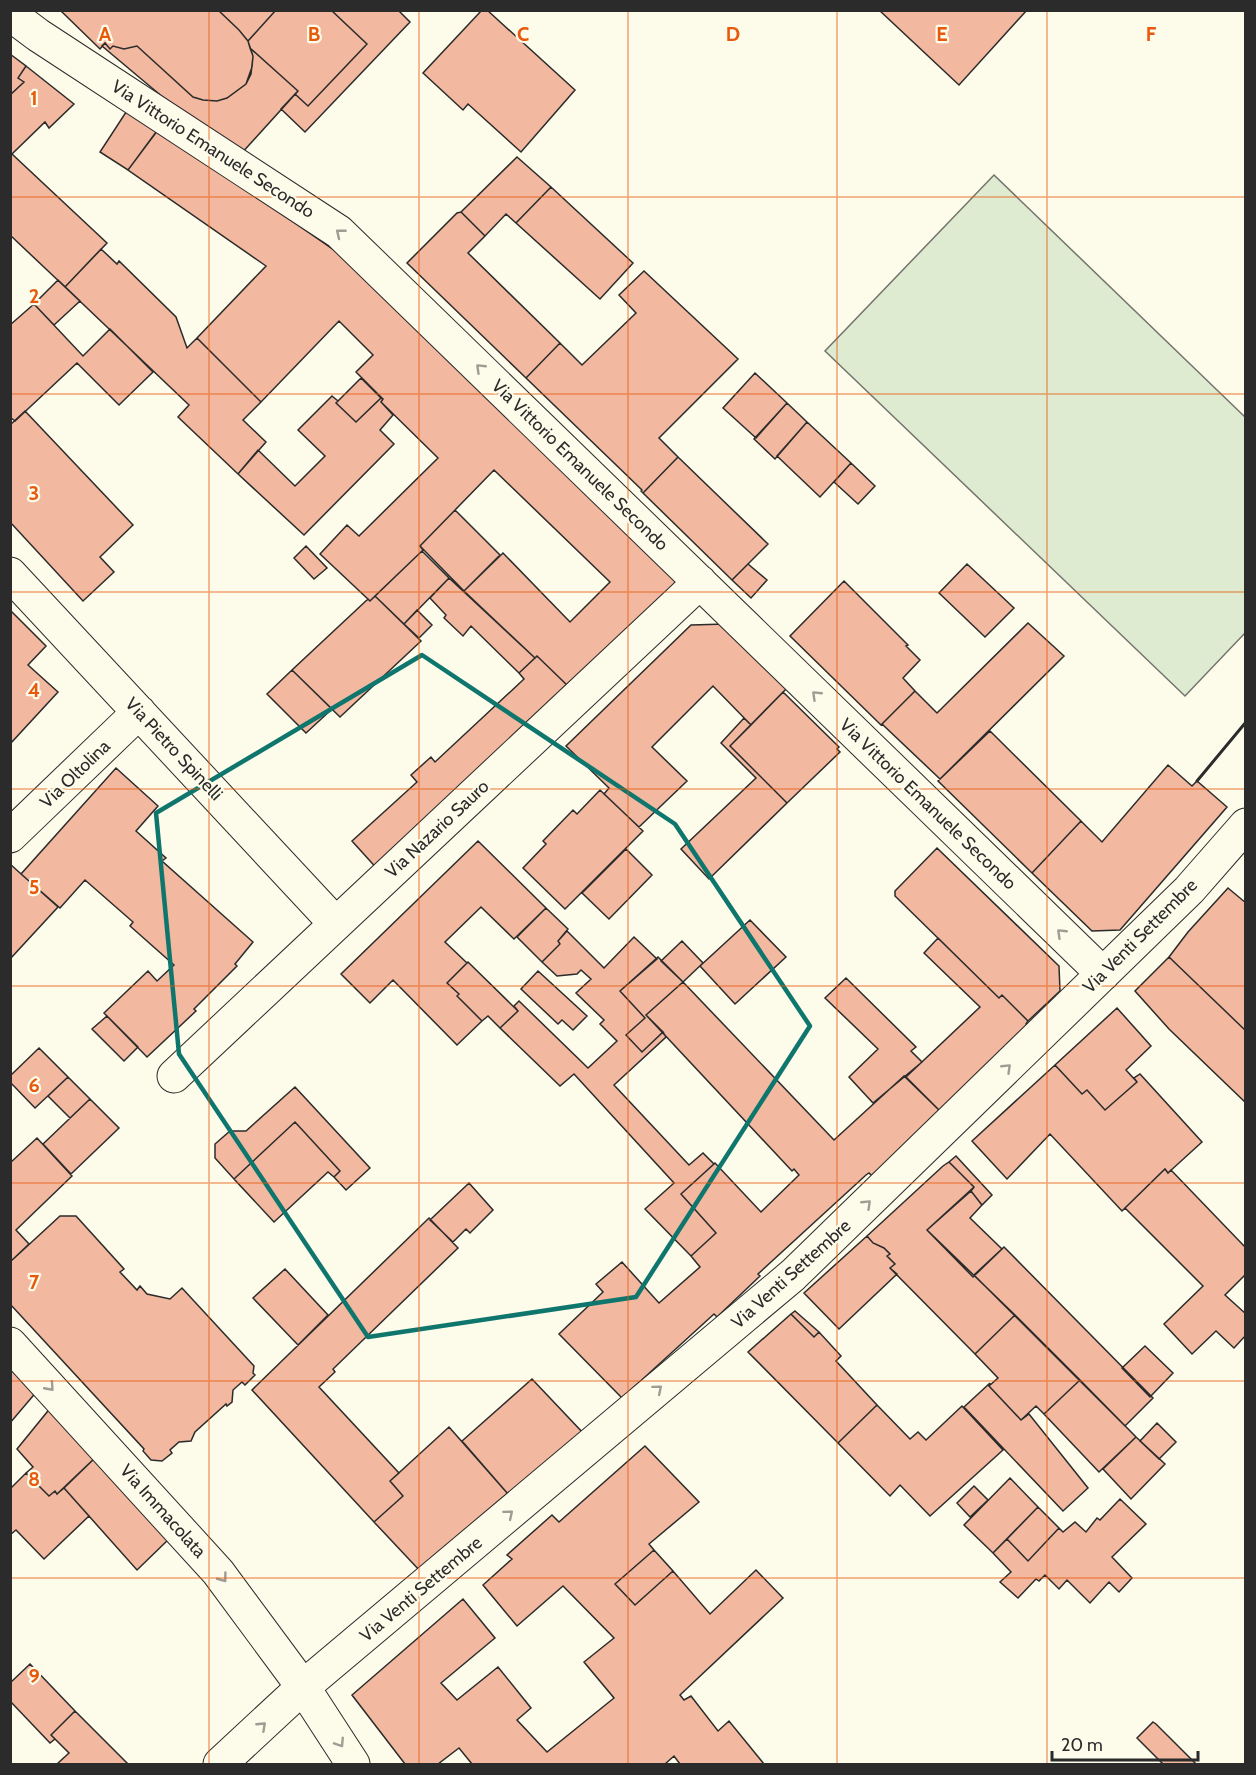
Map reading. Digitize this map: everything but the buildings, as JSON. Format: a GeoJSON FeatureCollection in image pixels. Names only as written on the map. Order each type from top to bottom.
{"type":"FeatureCollection","features":[{"type":"Feature","properties":{"kind":"street","name":"Via Vittorio Emanuele Secondo"},"geometry":{"type":"LineString","coordinates":[[10,14],[38,35],[339,232],[1102,974]]}},
{"type":"Feature","properties":{"kind":"street","name":"Via Pietro Spinelli"},"geometry":{"type":"LineString","coordinates":[[10,574],[336,924]]}},
{"type":"Feature","properties":{"kind":"street","name":"Via Nazario Sauro"},"geometry":{"type":"LineString","coordinates":[[174,1076],[700,582]]}},
{"type":"Feature","properties":{"kind":"street","name":"Via Oltolina"},"geometry":{"type":"LineString","coordinates":[[10,836],[139,712]]}},
{"type":"Feature","properties":{"kind":"street","name":"Via Venti Settembre"},"geometry":{"type":"LineString","coordinates":[[220,1764],[303,1687],[794,1275],[1189,890],[1245,825]]}},
{"type":"Feature","properties":{"kind":"street","name":"Via Immacolata"},"geometry":{"type":"LineString","coordinates":[[10,1344],[218,1572],[303,1687],[353,1764]]}},
{"type":"Feature","properties":{"kind":"highlighted area"},"geometry":{"type":"Polygon","coordinates":[[[422,655],[675,824],[810,1026],[636,1297],[368,1337],[179,1054],[156,813],[422,655]]]}},
{"type":"Feature","properties":{"kind":"green space"},"geometry":{"type":"Polygon","coordinates":[[[994,175],[1245,417],[1245,633],[1185,696],[825,351],[994,175]]]}},
{"type":"Feature","properties":{"kind":"wall"},"geometry":{"type":"LineString","coordinates":[[1197,781],[1246,722]]}}]}
